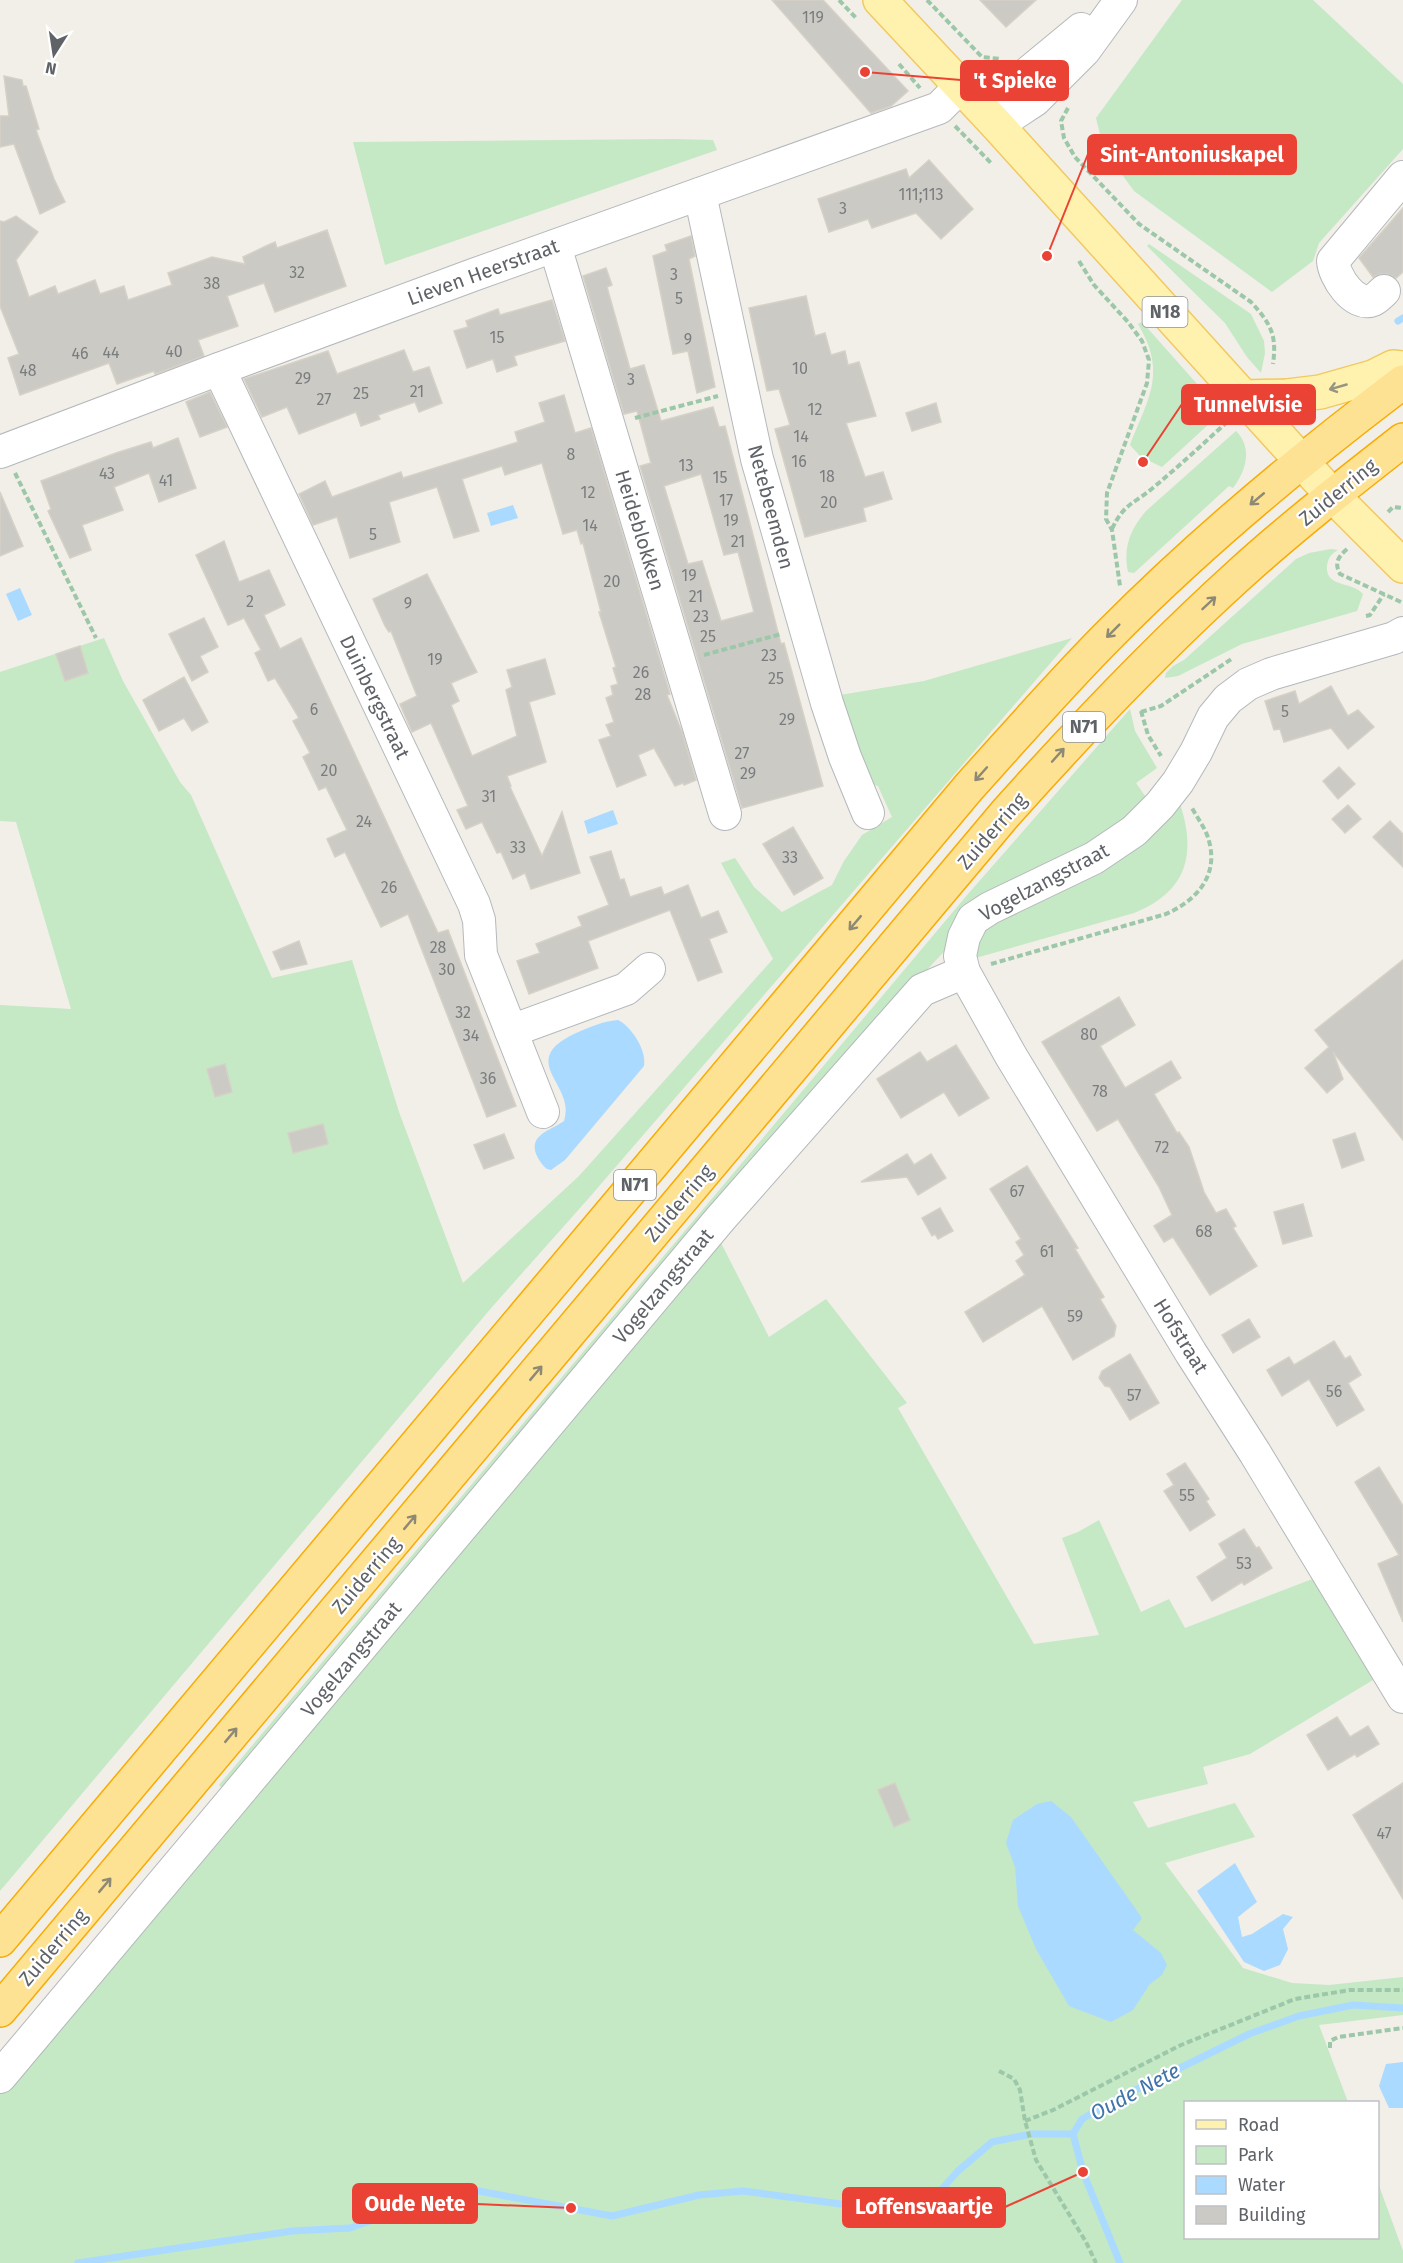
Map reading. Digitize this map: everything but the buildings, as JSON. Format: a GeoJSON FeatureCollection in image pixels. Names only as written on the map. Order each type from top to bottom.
{"type":"FeatureCollection","features":[{"type":"Feature","properties":{"kind":"highway","name":"N71"},"geometry":{"type":"LineString","coordinates":[[0,1940],[969,787],[1111,633],[1208,541],[1301,461],[1403,382]]}},
{"type":"Feature","properties":{"kind":"highway","name":"Zuiderring"},"geometry":{"type":"LineString","coordinates":[[0,2010],[1005,814],[1077,734],[1166,643],[1242,572],[1332,495],[1403,440]]}},
{"type":"Feature","properties":{"kind":"main road","name":"N18"},"geometry":{"type":"LineString","coordinates":[[880,0],[950,98],[997,125],[1235,409],[1301,461],[1332,495]]}},
{"type":"Feature","properties":{"kind":"main road"},"geometry":{"type":"LineString","coordinates":[[1235,409],[1287,396],[1320,392],[1373,377],[1393,367],[1403,368]]}},
{"type":"Feature","properties":{"kind":"main road"},"geometry":{"type":"LineString","coordinates":[[1332,495],[1403,566]]}},
{"type":"Feature","properties":{"kind":"street"},"geometry":{"type":"LineString","coordinates":[[997,125],[1035,100],[1084,51],[1119,0]]}},
{"type":"Feature","properties":{"kind":"street","name":"Lieven Heerstraat"},"geometry":{"type":"LineString","coordinates":[[3,445],[700,194],[950,98]]}},
{"type":"Feature","properties":{"kind":"street"},"geometry":{"type":"LineString","coordinates":[[1394,285],[1369,288],[1347,259],[1348,242],[1403,177]]}},
{"type":"Feature","properties":{"kind":"street","name":"Netebeemden"},"geometry":{"type":"LineString","coordinates":[[700,194],[757,459],[845,757],[868,813]]}},
{"type":"Feature","properties":{"kind":"street","name":"Heideblokken"},"geometry":{"type":"LineString","coordinates":[[555,246],[725,814]]}},
{"type":"Feature","properties":{"kind":"street","name":"Duinbergstraat"},"geometry":{"type":"LineString","coordinates":[[219,369],[474,904],[479,920],[481,955],[543,1112]]}},
{"type":"Feature","properties":{"kind":"street","name":"Vogelzangstraat"},"geometry":{"type":"LineString","coordinates":[[0,2076],[729,1209],[922,990],[964,972],[960,956],[964,937],[974,920],[990,908],[1094,858],[1134,831],[1160,805],[1178,782],[1213,717],[1228,699],[1248,684],[1394,638],[1403,633]]}},
{"type":"Feature","properties":{"kind":"street"},"geometry":{"type":"LineString","coordinates":[[511,1031],[626,988],[649,969]]}},
{"type":"Feature","properties":{"kind":"street","name":"Hofstraat"},"geometry":{"type":"LineString","coordinates":[[964,972],[1011,1056],[1179,1334],[1255,1453],[1403,1697]]}},
{"type":"Feature","properties":{"kind":"path"},"geometry":{"type":"LineString","coordinates":[[927,0],[982,57],[1000,60]]}},
{"type":"Feature","properties":{"kind":"path"},"geometry":{"type":"LineString","coordinates":[[950,98],[996,169]]}},
{"type":"Feature","properties":{"kind":"path"},"geometry":{"type":"LineString","coordinates":[[1061,121],[1064,138],[1075,157],[1139,224],[1251,302],[1262,314],[1273,332],[1275,347],[1273,364]]}},
{"type":"Feature","properties":{"kind":"path"},"geometry":{"type":"LineString","coordinates":[[1076,255],[1094,285],[1128,321],[1143,341],[1149,360],[1147,383],[1107,493],[1106,519],[1112,530],[1120,586]]}},
{"type":"Feature","properties":{"kind":"path"},"geometry":{"type":"LineString","coordinates":[[609,426],[741,389]]}},
{"type":"Feature","properties":{"kind":"path"},"geometry":{"type":"LineString","coordinates":[[1112,530],[1118,516],[1128,504],[1152,489],[1235,409]]}},
{"type":"Feature","properties":{"kind":"path"},"geometry":{"type":"LineString","coordinates":[[3,445],[96,638]]}},
{"type":"Feature","properties":{"kind":"path"},"geometry":{"type":"LineString","coordinates":[[1384,594],[1403,603]]}},
{"type":"Feature","properties":{"kind":"path"},"geometry":{"type":"LineString","coordinates":[[679,661],[805,627]]}},
{"type":"Feature","properties":{"kind":"path"},"geometry":{"type":"LineString","coordinates":[[1142,712],[1148,735],[1164,761]]}},
{"type":"Feature","properties":{"kind":"path"},"geometry":{"type":"LineString","coordinates":[[964,972],[1166,914],[1185,906],[1198,893],[1211,860],[1210,842],[1204,827],[1189,804]]}},
{"type":"Feature","properties":{"kind":"path"},"geometry":{"type":"LineString","coordinates":[[1025,2121],[1053,2110],[1181,2045],[1295,1999],[1350,1990],[1403,1990]]}},
{"type":"Feature","properties":{"kind":"path"},"geometry":{"type":"LineString","coordinates":[[1330,2048],[1330,2041],[1338,2037],[1386,2028],[1403,2028]]}},
{"type":"Feature","properties":{"kind":"path"},"geometry":{"type":"LineString","coordinates":[[999,2071],[1014,2079],[1020,2090],[1025,2121],[1036,2160],[1086,2242],[1096,2263]]}},
{"type":"Feature","properties":{"kind":"green space"},"geometry":{"type":"Polygon","coordinates":[[[1182,0],[1313,0],[1403,84],[1403,149],[1319,243],[1313,261],[1272,292],[1134,191],[1104,150],[1096,118],[1182,0]]]}},
{"type":"Feature","properties":{"kind":"green space"},"geometry":{"type":"Polygon","coordinates":[[[713,140],[717,150],[385,265],[353,142],[713,140]]]}},
{"type":"Feature","properties":{"kind":"green space"},"geometry":{"type":"Polygon","coordinates":[[[1149,244],[1251,314],[1264,341],[1265,353],[1261,373],[1247,357],[1225,323],[1147,246],[1149,244]]]}},
{"type":"Feature","properties":{"kind":"green space"},"geometry":{"type":"Polygon","coordinates":[[[1142,322],[1222,412],[1162,467],[1141,457],[1130,445],[1149,399],[1152,385],[1152,357],[1138,324],[1142,322]]]}},
{"type":"Feature","properties":{"kind":"green space"},"geometry":{"type":"Polygon","coordinates":[[[1236,431],[1245,445],[1246,460],[1233,488],[1229,486],[1134,573],[1128,572],[1127,547],[1140,518],[1236,431]]]}},
{"type":"Feature","properties":{"kind":"green space"},"geometry":{"type":"Polygon","coordinates":[[[1338,550],[1329,558],[1327,566],[1330,578],[1353,587],[1363,594],[1357,611],[1242,644],[1178,676],[1165,678],[1166,673],[1173,666],[1184,660],[1296,559],[1309,553],[1338,550]]]}},
{"type":"Feature","properties":{"kind":"green space"},"geometry":{"type":"Polygon","coordinates":[[[104,638],[123,681],[180,782],[191,795],[272,978],[352,960],[399,1112],[463,1283],[579,1176],[773,959],[721,863],[735,858],[754,887],[782,912],[832,885],[844,861],[862,835],[892,817],[878,786],[865,782],[834,696],[924,681],[1072,638],[492,1307],[0,1891],[0,1005],[71,1009],[16,822],[0,821],[0,672],[104,638]]]}},
{"type":"Feature","properties":{"kind":"green space"},"geometry":{"type":"Polygon","coordinates":[[[1130,709],[1135,731],[1157,768],[1136,783],[1150,803],[951,944],[912,986],[227,1793],[219,1785],[968,894],[1130,709]]]}},
{"type":"Feature","properties":{"kind":"green space"},"geometry":{"type":"Polygon","coordinates":[[[1180,804],[1185,823],[1187,856],[1176,883],[1166,894],[1134,913],[972,959],[979,927],[1180,804]]]}},
{"type":"Feature","properties":{"kind":"green space"},"geometry":{"type":"Polygon","coordinates":[[[719,1239],[769,1337],[826,1299],[907,1403],[898,1408],[1034,1644],[1099,1635],[1062,1538],[1099,1520],[1141,1612],[1169,1599],[1185,1628],[1315,1578],[1378,1677],[1250,1754],[1203,1767],[1208,1784],[1133,1802],[1148,1828],[1235,1803],[1255,1837],[1165,1863],[1243,1968],[1292,1983],[1329,1985],[1403,1977],[1403,2015],[1319,2025],[1348,2101],[1184,2101],[1184,2239],[1379,2239],[1379,2186],[1403,2251],[1403,2263],[0,2263],[0,2092],[719,1239]]]}},
{"type":"Feature","properties":{"kind":"water"},"geometry":{"type":"Polygon","coordinates":[[[513,505],[518,518],[491,526],[487,513],[513,505]]]}},
{"type":"Feature","properties":{"kind":"water"},"geometry":{"type":"Polygon","coordinates":[[[20,588],[32,615],[18,621],[6,594],[20,588]]]}},
{"type":"Feature","properties":{"kind":"water"},"geometry":{"type":"Polygon","coordinates":[[[613,810],[618,824],[588,834],[584,821],[613,810]]]}},
{"type":"Feature","properties":{"kind":"water"},"geometry":{"type":"Polygon","coordinates":[[[618,1020],[628,1028],[641,1047],[644,1066],[565,1160],[551,1170],[547,1169],[538,1158],[535,1144],[541,1135],[564,1121],[566,1108],[549,1064],[550,1054],[557,1044],[574,1034],[601,1023],[618,1020]]]}},
{"type":"Feature","properties":{"kind":"water"},"geometry":{"type":"Polygon","coordinates":[[[1051,1801],[1071,1817],[1142,1918],[1133,1930],[1161,1953],[1167,1965],[1162,1975],[1150,1984],[1133,2010],[1111,2022],[1069,2006],[1036,1949],[1018,1906],[1015,1867],[1006,1843],[1013,1820],[1037,1804],[1051,1801]]]}},
{"type":"Feature","properties":{"kind":"water"},"geometry":{"type":"Polygon","coordinates":[[[1235,1863],[1257,1902],[1238,1917],[1242,1937],[1252,1934],[1283,1914],[1293,1917],[1283,1929],[1288,1949],[1280,1965],[1264,1971],[1244,1962],[1197,1891],[1235,1863]]]}},
{"type":"Feature","properties":{"kind":"water"},"geometry":{"type":"Polygon","coordinates":[[[1403,2062],[1403,2108],[1389,2108],[1379,2086],[1386,2064],[1403,2062]]]}},
{"type":"Feature","properties":{"kind":"waterway"},"geometry":{"type":"LineString","coordinates":[[1398,321],[1403,318]]}},
{"type":"Feature","properties":{"kind":"waterway","name":"Oude Nete"},"geometry":{"type":"LineString","coordinates":[[1073,2134],[1082,2119],[1123,2096],[1249,2034],[1299,2016],[1353,2005],[1403,2008]]}},
{"type":"Feature","properties":{"kind":"waterway","name":"Oude Nete"},"geometry":{"type":"LineString","coordinates":[[78,2263],[292,2231],[350,2228],[463,2188],[612,2216],[699,2195],[743,2191],[901,2212],[932,2200],[958,2171],[992,2142],[1031,2134],[1073,2134]]}},
{"type":"Feature","properties":{"kind":"waterway"},"geometry":{"type":"LineString","coordinates":[[1073,2134],[1083,2172],[1120,2263]]}},
{"type":"Feature","properties":{"kind":"place","name":"'t Spieke"},"geometry":{"type":"Point","coordinates":[865,72]}},
{"type":"Feature","properties":{"kind":"place","name":"Sint-Antoniuskapel"},"geometry":{"type":"Point","coordinates":[1047,256]}},
{"type":"Feature","properties":{"kind":"place","name":"Tunnelvisie"},"geometry":{"type":"Point","coordinates":[1143,462]}},
{"type":"Feature","properties":{"kind":"place","name":"Loffensvaartje"},"geometry":{"type":"Point","coordinates":[1083,2172]}},
{"type":"Feature","properties":{"kind":"place","name":"Oude Nete"},"geometry":{"type":"Point","coordinates":[571,2208]}}]}
